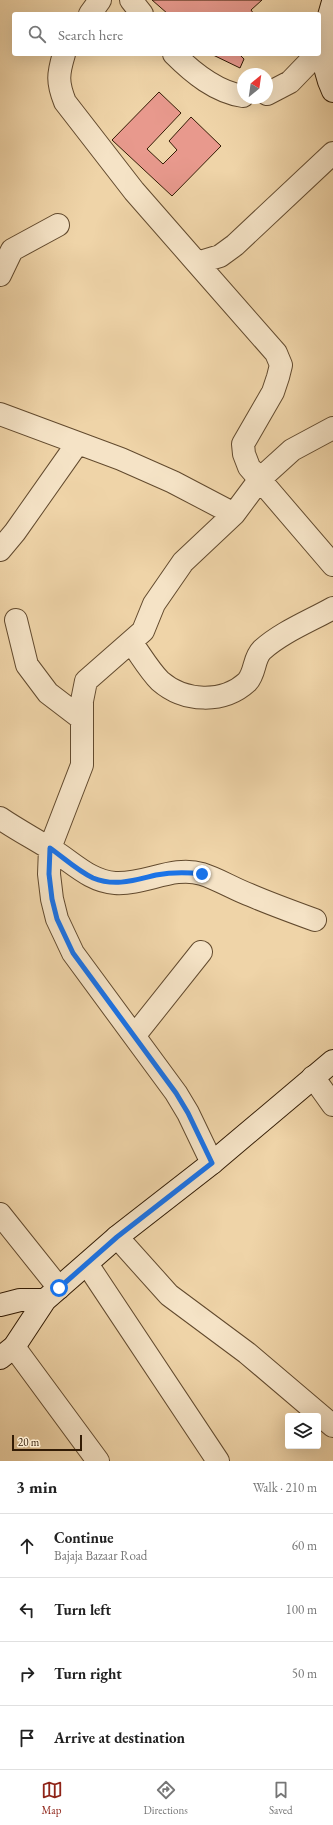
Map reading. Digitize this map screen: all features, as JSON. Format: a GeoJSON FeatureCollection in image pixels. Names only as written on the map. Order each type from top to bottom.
{"type":"FeatureCollection","features":[{"type":"Feature","properties":{"kind":"street"},"geometry":{"type":"LineString","coordinates":[[91,12],[100,0]]}},
{"type":"Feature","properties":{"kind":"street"},"geometry":{"type":"LineString","coordinates":[[131,0],[140,12]]}},
{"type":"Feature","properties":{"kind":"street"},"geometry":{"type":"LineString","coordinates":[[321,44],[333,2]]}},
{"type":"Feature","properties":{"kind":"street"},"geometry":{"type":"LineString","coordinates":[[63,56],[60,69],[59,86],[65,102],[134,191],[276,353],[281,365],[273,392],[244,444],[244,454],[249,467],[333,565]]}},
{"type":"Feature","properties":{"kind":"street"},"geometry":{"type":"LineString","coordinates":[[176,56],[201,77],[221,90],[237,94]]}},
{"type":"Feature","properties":{"kind":"street"},"geometry":{"type":"LineString","coordinates":[[273,91],[290,82],[314,56]]}},
{"type":"Feature","properties":{"kind":"street"},"geometry":{"type":"LineString","coordinates":[[321,56],[333,91]]}},
{"type":"Feature","properties":{"kind":"street"},"geometry":{"type":"LineString","coordinates":[[198,263],[220,256],[235,245],[333,153]]}},
{"type":"Feature","properties":{"kind":"street"},"geometry":{"type":"LineString","coordinates":[[0,274],[6,246],[58,226]]}},
{"type":"Feature","properties":{"kind":"street"},"geometry":{"type":"LineString","coordinates":[[1,416],[140,468],[234,514]]}},
{"type":"Feature","properties":{"kind":"street"},"geometry":{"type":"LineString","coordinates":[[212,1163],[184,1105],[135,1035],[73,953],[57,919],[52,899],[49,874],[50,848],[82,765],[82,701],[86,681],[143,631],[154,604],[183,562],[234,514],[260,479],[292,450],[333,428]]}},
{"type":"Feature","properties":{"kind":"street"},"geometry":{"type":"LineString","coordinates":[[0,550],[15,532],[77,444]]}},
{"type":"Feature","properties":{"kind":"street"},"geometry":{"type":"LineString","coordinates":[[130,642],[160,680],[188,696],[210,698],[226,694],[246,682],[252,674],[257,655],[274,640],[333,608]]}},
{"type":"Feature","properties":{"kind":"street"},"geometry":{"type":"LineString","coordinates":[[16,620],[27,665],[48,693],[82,719]]}},
{"type":"Feature","properties":{"kind":"street"},"geometry":{"type":"LineString","coordinates":[[5,827],[50,848],[77,868],[94,878],[115,883],[136,882],[171,873],[186,872],[202,874],[250,896],[315,920]]}},
{"type":"Feature","properties":{"kind":"street"},"geometry":{"type":"LineString","coordinates":[[135,1035],[201,952]]}},
{"type":"Feature","properties":{"kind":"street"},"geometry":{"type":"LineString","coordinates":[[92,1459],[7,1352],[52,1294],[117,1237],[212,1163],[333,1061]]}},
{"type":"Feature","properties":{"kind":"street"},"geometry":{"type":"LineString","coordinates":[[313,1077],[333,1105]]}},
{"type":"Feature","properties":{"kind":"street"},"geometry":{"type":"LineString","coordinates":[[0,1214],[52,1294]]}},
{"type":"Feature","properties":{"kind":"street"},"geometry":{"type":"LineString","coordinates":[[117,1237],[169,1295],[247,1353],[333,1426]]}},
{"type":"Feature","properties":{"kind":"street"},"geometry":{"type":"LineString","coordinates":[[87,1264],[218,1461]]}},
{"type":"Feature","properties":{"kind":"street"},"geometry":{"type":"LineString","coordinates":[[0,1305],[52,1294]]}},
{"type":"Feature","properties":{"kind":"building"},"geometry":{"type":"Polygon","coordinates":[[[152,0],[262,0],[251,10],[252,12],[166,12],[152,0]]]}},
{"type":"Feature","properties":{"kind":"building"},"geometry":{"type":"Polygon","coordinates":[[[215,56],[241,56],[244,59],[240,68],[215,56]]]}},
{"type":"Feature","properties":{"kind":"building"},"geometry":{"type":"Polygon","coordinates":[[[159,92],[181,113],[147,149],[163,164],[177,150],[169,141],[191,117],[221,146],[172,196],[112,140],[159,92]]]}},
{"type":"Feature","properties":{"kind":"route"},"geometry":{"type":"LineString","coordinates":[[59,1288],[117,1237],[212,1163],[184,1105],[135,1035],[73,953],[57,919],[52,899],[49,874],[50,848],[77,868],[94,878],[115,883],[136,882],[157,875],[171,873],[186,872],[202,874]]}}]}
